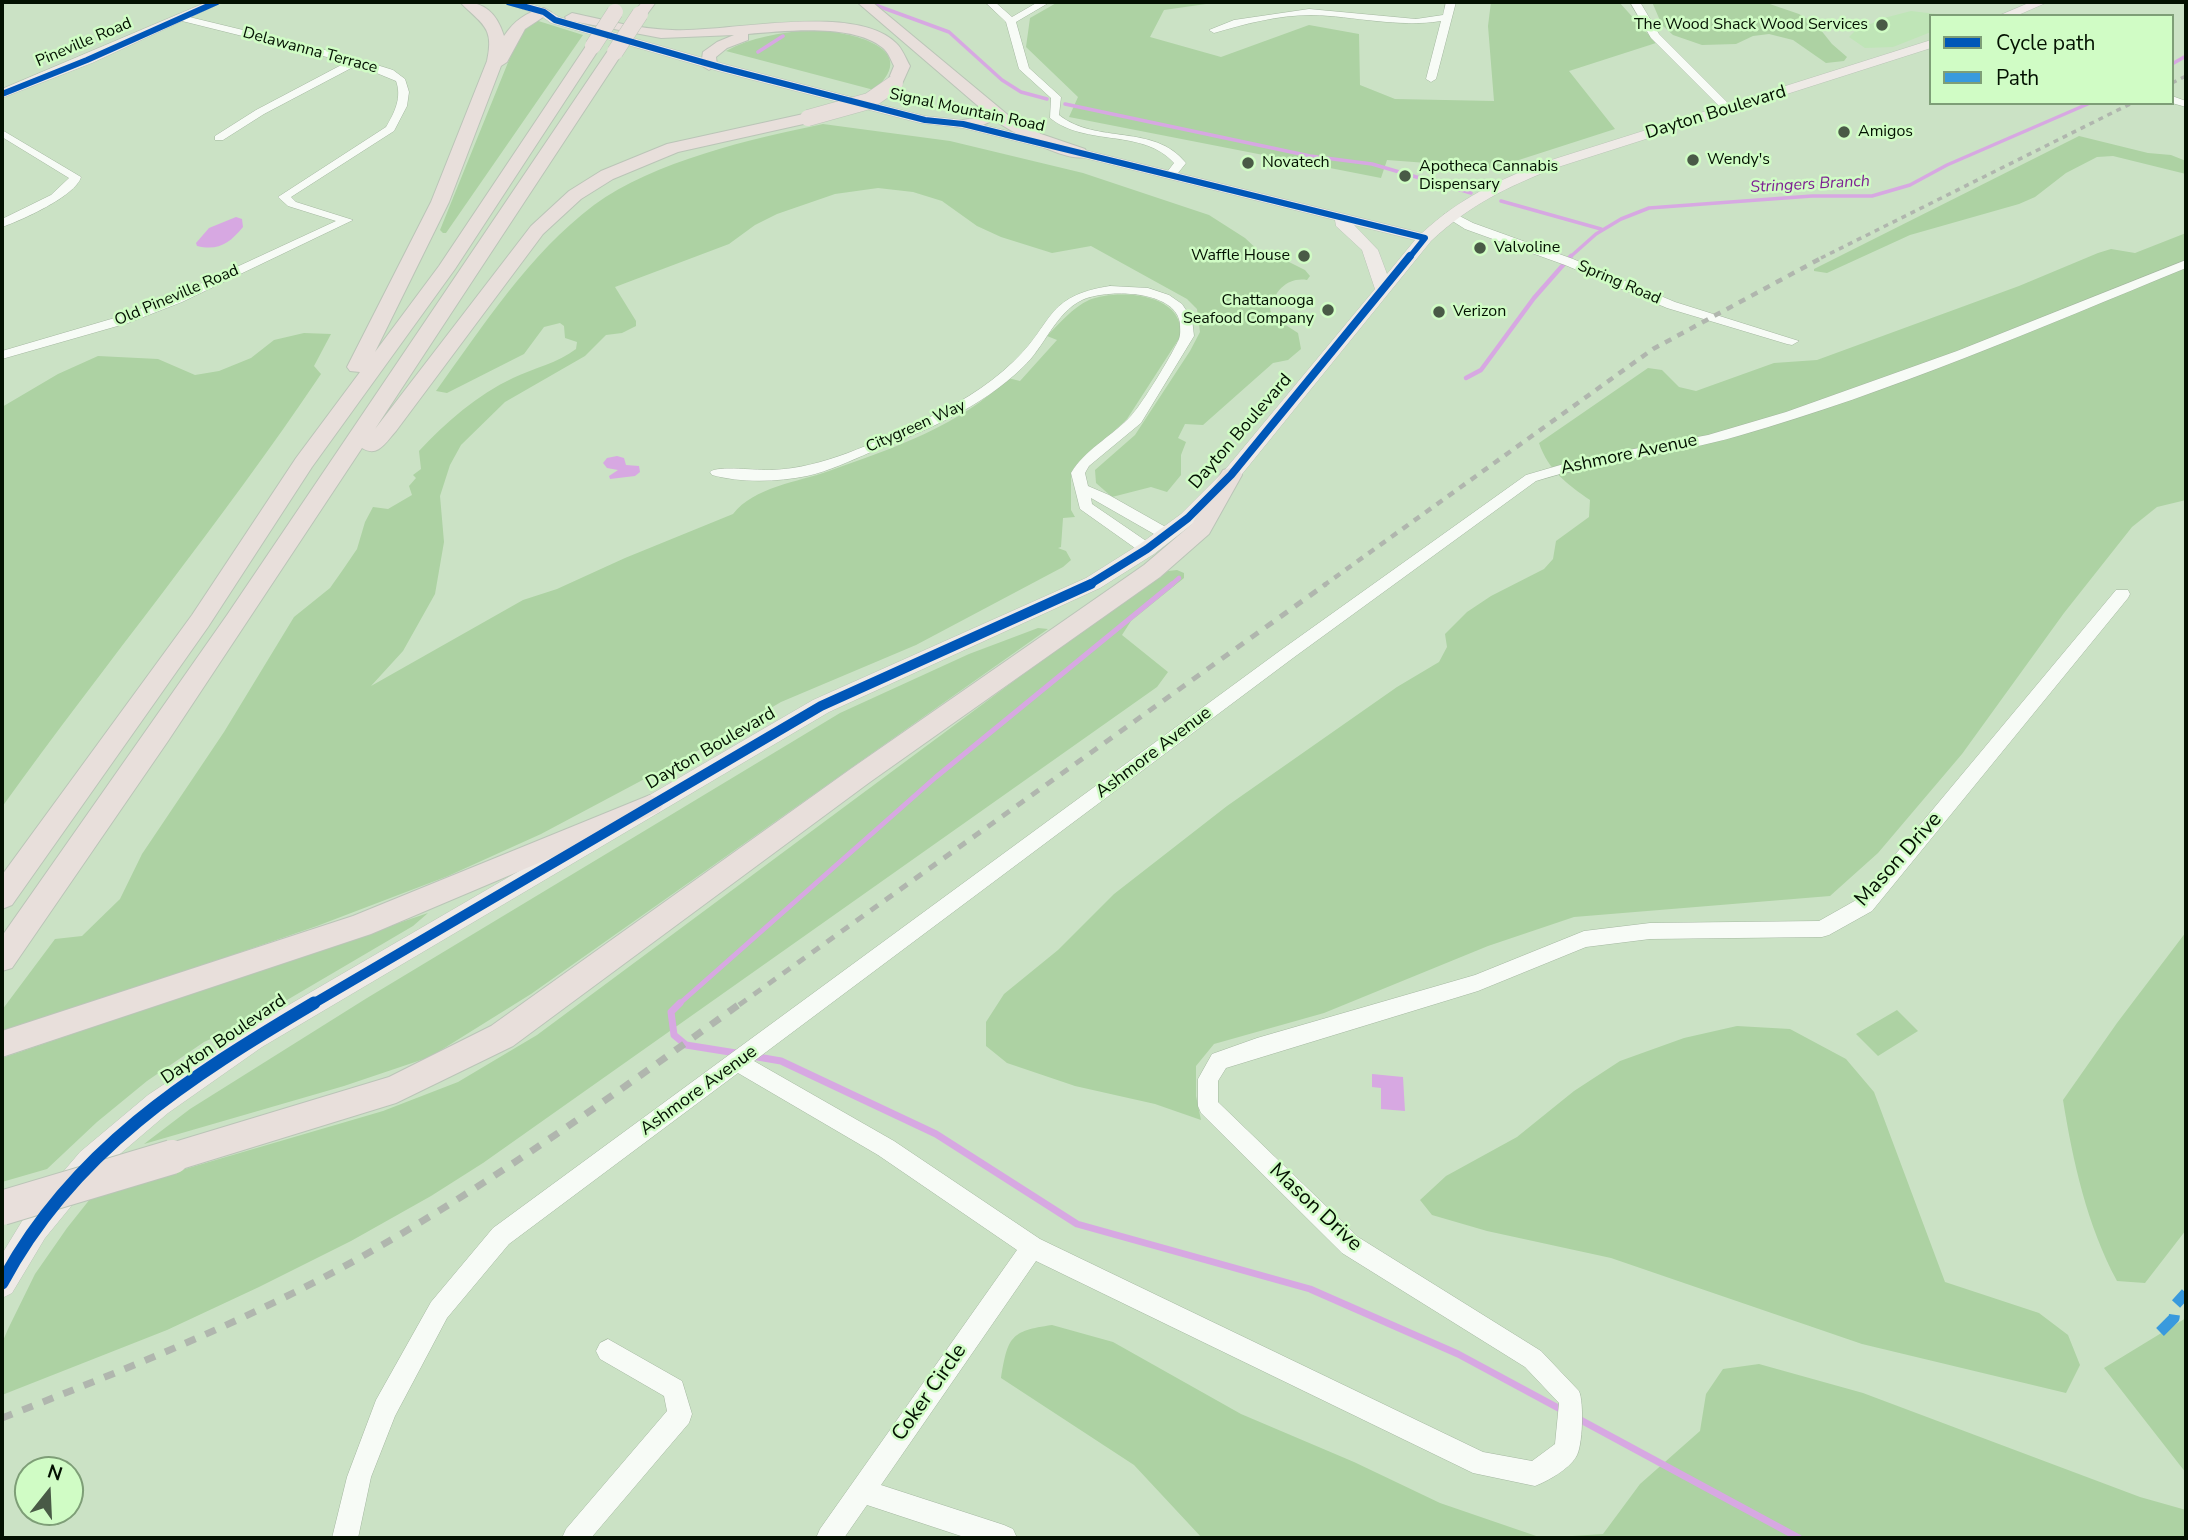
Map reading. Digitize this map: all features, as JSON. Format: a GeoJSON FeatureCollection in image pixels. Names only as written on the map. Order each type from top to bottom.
{"type":"FeatureCollection","features":[{"type":"Feature","properties":{"kind":"highway"},"geometry":{"type":"LineString","coordinates":[[304,463],[418,250],[454,171],[478,107],[496,54],[497,38],[486,17],[467,2]]}},
{"type":"Feature","properties":{"kind":"highway"},"geometry":{"type":"LineString","coordinates":[[864,2],[992,111],[1029,134],[1079,153]]}},
{"type":"Feature","properties":{"kind":"highway"},"geometry":{"type":"LineString","coordinates":[[2,897],[200,621],[304,463],[446,269],[619,7]]}},
{"type":"Feature","properties":{"kind":"highway"},"geometry":{"type":"LineString","coordinates":[[2,959],[95,830],[317,503],[644,8]]}},
{"type":"Feature","properties":{"kind":"highway"},"geometry":{"type":"LineString","coordinates":[[478,107],[513,30],[526,20],[544,12]]}},
{"type":"Feature","properties":{"kind":"highway"},"geometry":{"type":"LineString","coordinates":[[317,503],[389,426],[537,230],[560,207],[601,179],[650,156],[711,138],[808,118],[870,101],[895,83],[902,66],[901,58],[892,45],[876,35],[854,27],[821,23],[672,35],[572,17]]}},
{"type":"Feature","properties":{"kind":"highway"},"geometry":{"type":"LineString","coordinates":[[709,60],[730,41],[778,25]]}},
{"type":"Feature","properties":{"kind":"highway"},"geometry":{"type":"LineString","coordinates":[[963,124],[983,121],[990,117],[992,111]]}},
{"type":"Feature","properties":{"kind":"highway"},"geometry":{"type":"LineString","coordinates":[[2,1208],[396,1089],[502,1036],[860,775],[1152,571],[1201,529],[1231,475]]}},
{"type":"Feature","properties":{"kind":"highway"},"geometry":{"type":"LineString","coordinates":[[2,1044],[361,926],[650,805]]}},
{"type":"Feature","properties":{"kind":"main road","name":"Pineville Road"},"geometry":{"type":"LineString","coordinates":[[2,94],[87,60],[217,2]]}},
{"type":"Feature","properties":{"kind":"main road","name":"Signal Mountain Road"},"geometry":{"type":"LineString","coordinates":[[508,2],[572,17],[709,60]]}},
{"type":"Feature","properties":{"kind":"main road"},"geometry":{"type":"LineString","coordinates":[[2009,14],[2042,2]]}},
{"type":"Feature","properties":{"kind":"main road","name":"Signal Mountain Road"},"geometry":{"type":"LineString","coordinates":[[544,12],[555,20],[925,120],[963,124],[1424,238]]}},
{"type":"Feature","properties":{"kind":"main road","name":"Dayton Boulevard"},"geometry":{"type":"LineString","coordinates":[[2,1283],[38,1221],[105,1147],[177,1091],[253,1039],[821,706],[1093,583],[1147,549],[1188,518],[1231,475],[1424,238],[1450,215],[1493,188],[1524,174],[1727,108],[1816,83],[1929,45]]}},
{"type":"Feature","properties":{"kind":"main road"},"geometry":{"type":"LineString","coordinates":[[1330,215],[1397,222],[1450,215]]}},
{"type":"Feature","properties":{"kind":"main road"},"geometry":{"type":"LineString","coordinates":[[1330,215],[1362,238],[1371,250],[1382,288]]}},
{"type":"Feature","properties":{"kind":"street"},"geometry":{"type":"LineString","coordinates":[[990,2],[1011,21],[1024,69],[1056,97],[1054,116],[1058,121],[1071,128],[1158,145],[1171,151],[1180,163],[1170,176]]}},
{"type":"Feature","properties":{"kind":"street"},"geometry":{"type":"LineString","coordinates":[[1011,21],[1045,2]]}},
{"type":"Feature","properties":{"kind":"street"},"geometry":{"type":"LineString","coordinates":[[1431,79],[1451,2]]}},
{"type":"Feature","properties":{"kind":"street"},"geometry":{"type":"LineString","coordinates":[[1635,2],[1655,36],[1727,108]]}},
{"type":"Feature","properties":{"kind":"street"},"geometry":{"type":"LineString","coordinates":[[1214,30],[1247,21],[1309,12],[1416,22],[1448,17]]}},
{"type":"Feature","properties":{"kind":"street","name":"Delawanna Terrace"},"geometry":{"type":"LineString","coordinates":[[181,18],[355,62],[393,73],[401,79],[404,92],[401,115],[390,129],[284,197],[292,204],[347,220]]}},
{"type":"Feature","properties":{"kind":"street"},"geometry":{"type":"LineString","coordinates":[[1394,21],[1441,42]]}},
{"type":"Feature","properties":{"kind":"street"},"geometry":{"type":"LineString","coordinates":[[219,138],[260,112],[355,62]]}},
{"type":"Feature","properties":{"kind":"street"},"geometry":{"type":"LineString","coordinates":[[2,133],[7,142],[75,177],[74,181],[55,197],[2,223]]}},
{"type":"Feature","properties":{"kind":"street","name":"Spring Road"},"geometry":{"type":"LineString","coordinates":[[1450,215],[1469,226],[1569,262],[1671,305],[1792,341]]}},
{"type":"Feature","properties":{"kind":"street","name":"Old Pineville Road"},"geometry":{"type":"LineString","coordinates":[[2,355],[111,324],[167,303],[347,220]]}},
{"type":"Feature","properties":{"kind":"street","name":"Ashmore Avenue"},"geometry":{"type":"LineString","coordinates":[[345,1538],[359,1477],[385,1409],[439,1310],[500,1236],[1287,654],[1531,478],[1563,467],[1731,433],[1880,385],[2186,264]]}},
{"type":"Feature","properties":{"kind":"street","name":"Citygreen Way"},"geometry":{"type":"LineString","coordinates":[[717,472],[764,475],[808,471],[846,458],[971,402],[1019,364],[1075,298],[1112,289],[1143,292],[1165,299],[1181,310],[1188,323],[1186,337],[1136,420],[1079,469],[1082,489]]}},
{"type":"Feature","properties":{"kind":"street"},"geometry":{"type":"LineString","coordinates":[[1147,549],[1084,506],[1082,489],[1104,498],[1166,534]]}},
{"type":"Feature","properties":{"kind":"street","name":"Mason Drive"},"geometry":{"type":"LineString","coordinates":[[738,1062],[886,1148],[1032,1247],[1360,1408],[1482,1464],[1535,1474],[1567,1450],[1571,1399],[1533,1359],[1350,1245],[1208,1106],[1208,1079],[1219,1061],[1257,1047],[1478,983],[1584,939],[1650,931],[1822,929],[1865,905],[2122,594]]}},
{"type":"Feature","properties":{"kind":"street","name":"Coker Circle"},"geometry":{"type":"LineString","coordinates":[[829,1538],[1032,1247]]}},
{"type":"Feature","properties":{"kind":"street"},"geometry":{"type":"LineString","coordinates":[[575,1538],[680,1414],[674,1389],[608,1351]]}},
{"type":"Feature","properties":{"kind":"street"},"geometry":{"type":"LineString","coordinates":[[863,1491],[1004,1538]]}},
{"type":"Feature","properties":{"kind":"shaded area"},"geometry":{"type":"Polygon","coordinates":[[[1058,2],[1220,2],[1164,10],[1150,37],[1221,57],[1309,25],[1359,34],[1360,85],[1395,99],[1494,101],[1488,26],[1491,2],[1619,2],[1656,43],[1569,71],[1615,129],[1494,168],[1387,160],[1381,178],[1069,117],[1078,97],[1026,47],[1030,18],[1058,2]]]}},
{"type":"Feature","properties":{"kind":"shaded area"},"geometry":{"type":"Polygon","coordinates":[[[1652,2],[1764,2],[1799,14],[1816,24],[1847,57],[1844,61],[1826,63],[1793,40],[1769,34],[1753,36],[1736,44],[1702,45],[1673,35],[1662,25],[1652,2]]]}},
{"type":"Feature","properties":{"kind":"shaded area"},"geometry":{"type":"Polygon","coordinates":[[[1911,11],[1936,14],[1929,14],[1929,33],[1893,47],[1865,48],[1849,37],[1855,31],[1884,18],[1911,11]]]}},
{"type":"Feature","properties":{"kind":"shaded area"},"geometry":{"type":"Polygon","coordinates":[[[532,19],[583,35],[446,233],[443,233],[440,230],[522,28],[532,19]]]}},
{"type":"Feature","properties":{"kind":"shaded area"},"geometry":{"type":"Polygon","coordinates":[[[809,30],[840,33],[873,43],[885,51],[890,62],[887,75],[874,90],[726,51],[756,39],[809,30]]]}},
{"type":"Feature","properties":{"kind":"shaded area"},"geometry":{"type":"Polygon","coordinates":[[[823,124],[950,141],[1083,173],[1209,215],[1245,238],[1261,253],[1279,257],[1305,270],[1310,276],[1307,280],[1294,281],[1283,286],[1270,309],[1272,316],[1298,333],[1301,349],[1288,360],[1273,363],[1203,425],[1185,424],[1178,438],[1186,442],[1181,455],[1181,475],[1167,492],[1151,487],[1112,497],[1096,483],[1095,470],[1135,435],[1200,332],[1197,309],[1187,299],[1091,246],[1052,253],[1001,237],[977,226],[942,201],[913,192],[878,188],[835,194],[777,214],[755,225],[729,244],[615,287],[636,321],[636,326],[622,333],[606,335],[585,356],[505,402],[461,445],[450,465],[440,496],[444,542],[435,594],[403,651],[371,686],[523,600],[557,589],[733,514],[752,497],[764,491],[877,454],[947,422],[990,395],[1008,378],[1020,381],[1057,340],[1047,336],[1072,311],[1089,300],[1102,296],[1132,295],[1162,303],[1173,311],[1179,322],[1180,337],[1127,419],[1078,465],[1071,477],[1071,510],[1075,517],[1063,518],[1061,547],[1058,548],[1066,551],[1071,560],[1063,567],[916,645],[781,702],[699,750],[541,834],[448,876],[317,926],[2,1034],[2,1010],[55,939],[82,936],[120,899],[142,854],[224,732],[294,617],[330,588],[357,549],[365,522],[373,507],[388,509],[412,495],[409,486],[416,478],[413,475],[421,469],[419,451],[451,420],[487,392],[576,349],[577,342],[565,338],[564,326],[560,323],[544,327],[524,354],[447,393],[436,391],[528,268],[570,224],[594,205],[645,176],[704,154],[823,124]]]}},
{"type":"Feature","properties":{"kind":"shaded area"},"geometry":{"type":"Polygon","coordinates":[[[2079,136],[2148,153],[2171,155],[2186,161],[2186,174],[2113,156],[2097,157],[2066,173],[2035,197],[2019,204],[1910,235],[1827,273],[1814,271],[1814,269],[2079,136]]]}},
{"type":"Feature","properties":{"kind":"shaded area"},"geometry":{"type":"Polygon","coordinates":[[[236,217],[242,219],[243,227],[228,242],[211,248],[197,246],[196,243],[209,228],[236,217]]]}},
{"type":"Feature","properties":{"kind":"shaded area"},"geometry":{"type":"Polygon","coordinates":[[[2186,233],[2186,500],[2157,507],[2132,527],[2064,613],[1962,754],[1878,853],[1830,896],[1574,917],[1488,946],[1324,1013],[1214,1044],[1196,1066],[1196,1096],[1201,1120],[1155,1104],[1075,1086],[1007,1063],[986,1046],[986,1022],[1004,994],[1058,950],[1114,894],[1227,806],[1397,687],[1439,662],[1447,647],[1445,634],[1467,612],[1491,596],[1544,569],[1553,559],[1556,541],[1589,517],[1590,500],[1553,469],[1539,443],[1648,368],[1662,370],[1679,387],[1696,391],[1774,363],[1817,360],[2019,286],[2098,253],[2111,249],[2135,253],[2186,233]]]}},
{"type":"Feature","properties":{"kind":"shaded area"},"geometry":{"type":"Polygon","coordinates":[[[304,333],[331,334],[314,366],[321,374],[244,484],[2,807],[2,407],[58,374],[98,356],[158,359],[195,375],[219,371],[251,358],[274,340],[304,333]]]}},
{"type":"Feature","properties":{"kind":"shaded area"},"geometry":{"type":"Polygon","coordinates":[[[607,458],[624,458],[626,465],[639,466],[640,472],[635,476],[610,479],[609,476],[618,470],[607,468],[603,463],[607,458]]]}},
{"type":"Feature","properties":{"kind":"shaded area"},"geometry":{"type":"Polygon","coordinates":[[[1177,570],[1184,573],[1184,578],[1131,621],[1122,635],[1168,672],[1157,687],[483,1163],[351,1241],[259,1287],[167,1330],[2,1395],[2,1343],[8,1329],[35,1274],[98,1189],[120,1181],[185,1169],[383,1111],[458,1082],[537,1035],[1088,626],[1168,571],[1177,570]]]}},
{"type":"Feature","properties":{"kind":"shaded area"},"geometry":{"type":"Polygon","coordinates":[[[1038,628],[1048,629],[531,994],[430,1057],[344,1086],[144,1144],[190,1109],[367,998],[840,713],[969,654],[1038,628]]]}},
{"type":"Feature","properties":{"kind":"shaded area"},"geometry":{"type":"Polygon","coordinates":[[[428,913],[413,926],[253,1020],[204,1042],[147,1081],[97,1122],[47,1169],[2,1182],[2,1058],[428,913]]]}},
{"type":"Feature","properties":{"kind":"shaded area"},"geometry":{"type":"Polygon","coordinates":[[[2186,932],[2186,1230],[2145,1283],[2117,1281],[2089,1215],[2071,1147],[2063,1100],[2186,932]]]}},
{"type":"Feature","properties":{"kind":"shaded area"},"geometry":{"type":"Polygon","coordinates":[[[1897,1010],[1918,1031],[1878,1056],[1856,1034],[1897,1010]]]}},
{"type":"Feature","properties":{"kind":"shaded area"},"geometry":{"type":"Polygon","coordinates":[[[1737,1026],[1790,1029],[1846,1059],[1874,1092],[1945,1282],[2039,1313],[2068,1335],[2080,1365],[2066,1393],[1862,1344],[1611,1258],[1487,1231],[1432,1215],[1420,1200],[1446,1176],[1517,1137],[1574,1091],[1620,1061],[1684,1038],[1737,1026]]]}},
{"type":"Feature","properties":{"kind":"shaded area"},"geometry":{"type":"Polygon","coordinates":[[[1372,1074],[1403,1077],[1405,1111],[1381,1109],[1381,1088],[1372,1087],[1372,1074]]]}},
{"type":"Feature","properties":{"kind":"shaded area"},"geometry":{"type":"Polygon","coordinates":[[[2186,1318],[2186,1473],[2104,1368],[2186,1318]]]}},
{"type":"Feature","properties":{"kind":"shaded area"},"geometry":{"type":"Polygon","coordinates":[[[1052,1325],[1113,1342],[1241,1414],[1354,1462],[1440,1503],[1542,1538],[1202,1538],[1134,1465],[1001,1378],[1006,1353],[1013,1338],[1027,1330],[1052,1325]]]}},
{"type":"Feature","properties":{"kind":"shaded area"},"geometry":{"type":"Polygon","coordinates":[[[1759,1364],[1863,1393],[2140,1497],[2186,1510],[2186,1538],[1542,1538],[1603,1534],[1640,1484],[1700,1431],[1706,1394],[1723,1369],[1759,1364]]]}},
{"type":"Feature","properties":{"kind":"waterway"},"geometry":{"type":"LineString","coordinates":[[867,2],[949,32],[1002,80],[1021,92],[1047,99]]}},
{"type":"Feature","properties":{"kind":"waterway"},"geometry":{"type":"LineString","coordinates":[[758,52],[783,36]]}},
{"type":"Feature","properties":{"kind":"waterway","name":"Stringers Branch"},"geometry":{"type":"LineString","coordinates":[[2174,63],[2186,56]]}},
{"type":"Feature","properties":{"kind":"waterway"},"geometry":{"type":"LineString","coordinates":[[1065,104],[1310,156],[1372,164],[1471,193]]}},
{"type":"Feature","properties":{"kind":"waterway","name":"Stringers Branch"},"geometry":{"type":"LineString","coordinates":[[1570,257],[1596,234],[1621,219],[1649,208],[1812,196],[1872,196],[1910,185],[1947,165],[2085,105]]}},
{"type":"Feature","properties":{"kind":"waterway"},"geometry":{"type":"LineString","coordinates":[[1501,201],[1601,229]]}},
{"type":"Feature","properties":{"kind":"waterway"},"geometry":{"type":"LineString","coordinates":[[1466,378],[1481,370],[1534,298],[1570,257]]}},
{"type":"Feature","properties":{"kind":"waterway"},"geometry":{"type":"LineString","coordinates":[[1170,586],[1179,578]]}},
{"type":"Feature","properties":{"kind":"waterway"},"geometry":{"type":"LineString","coordinates":[[678,1005],[936,777],[1172,584]]}},
{"type":"Feature","properties":{"kind":"waterway"},"geometry":{"type":"LineString","coordinates":[[678,1005],[671,1012],[674,1035],[686,1045],[736,1053]]}},
{"type":"Feature","properties":{"kind":"waterway"},"geometry":{"type":"LineString","coordinates":[[752,1056],[781,1061],[936,1134],[1077,1224],[1310,1289],[1458,1354],[1562,1410]]}},
{"type":"Feature","properties":{"kind":"waterway"},"geometry":{"type":"LineString","coordinates":[[1577,1418],[1799,1538]]}},
{"type":"Feature","properties":{"kind":"railway"},"geometry":{"type":"LineString","coordinates":[[2174,82],[2186,76]]}},
{"type":"Feature","properties":{"kind":"railway"},"geometry":{"type":"LineString","coordinates":[[1825,256],[2128,105]]}},
{"type":"Feature","properties":{"kind":"railway"},"geometry":{"type":"LineString","coordinates":[[1323,586],[1653,349],[1825,256]]}},
{"type":"Feature","properties":{"kind":"railway"},"geometry":{"type":"LineString","coordinates":[[1821,258],[1825,256]]}},
{"type":"Feature","properties":{"kind":"railway"},"geometry":{"type":"LineString","coordinates":[[739,1005],[1326,584]]}},
{"type":"Feature","properties":{"kind":"railway"},"geometry":{"type":"LineString","coordinates":[[2,1418],[225,1326],[354,1261],[503,1170],[741,1003]]}},
{"type":"Feature","properties":{"kind":"marked path"},"geometry":{"type":"LineString","coordinates":[[2160,1332],[2174,1318],[2176,1304],[2186,1293]]}},
{"type":"Feature","properties":{"kind":"cycle path"},"geometry":{"type":"LineString","coordinates":[[2,94],[87,60],[217,2]]}},
{"type":"Feature","properties":{"kind":"cycle path"},"geometry":{"type":"LineString","coordinates":[[2,1283],[35,1228],[61,1193],[90,1161],[158,1104],[253,1039],[821,706],[1093,583],[1147,549],[1188,518],[1231,475],[1425,238],[963,124],[925,120],[723,68],[555,20],[544,12],[508,2]]}},
{"type":"Feature","properties":{"kind":"place","name":"The Wood Shack Wood Services"},"geometry":{"type":"Point","coordinates":[1882,25]}},
{"type":"Feature","properties":{"kind":"place","name":"Amigos"},"geometry":{"type":"Point","coordinates":[1844,132]}},
{"type":"Feature","properties":{"kind":"place","name":"Wendy's"},"geometry":{"type":"Point","coordinates":[1693,160]}},
{"type":"Feature","properties":{"kind":"place","name":"Novatech"},"geometry":{"type":"Point","coordinates":[1248,163]}},
{"type":"Feature","properties":{"kind":"place","name":"Apotheca Cannabis Dispensary"},"geometry":{"type":"Point","coordinates":[1405,176]}},
{"type":"Feature","properties":{"kind":"place","name":"Valvoline"},"geometry":{"type":"Point","coordinates":[1480,248]}},
{"type":"Feature","properties":{"kind":"place","name":"Waffle House"},"geometry":{"type":"Point","coordinates":[1304,256]}},
{"type":"Feature","properties":{"kind":"place","name":"Chattanooga Seafood Company"},"geometry":{"type":"Point","coordinates":[1328,310]}},
{"type":"Feature","properties":{"kind":"place","name":"Verizon"},"geometry":{"type":"Point","coordinates":[1439,312]}}]}
